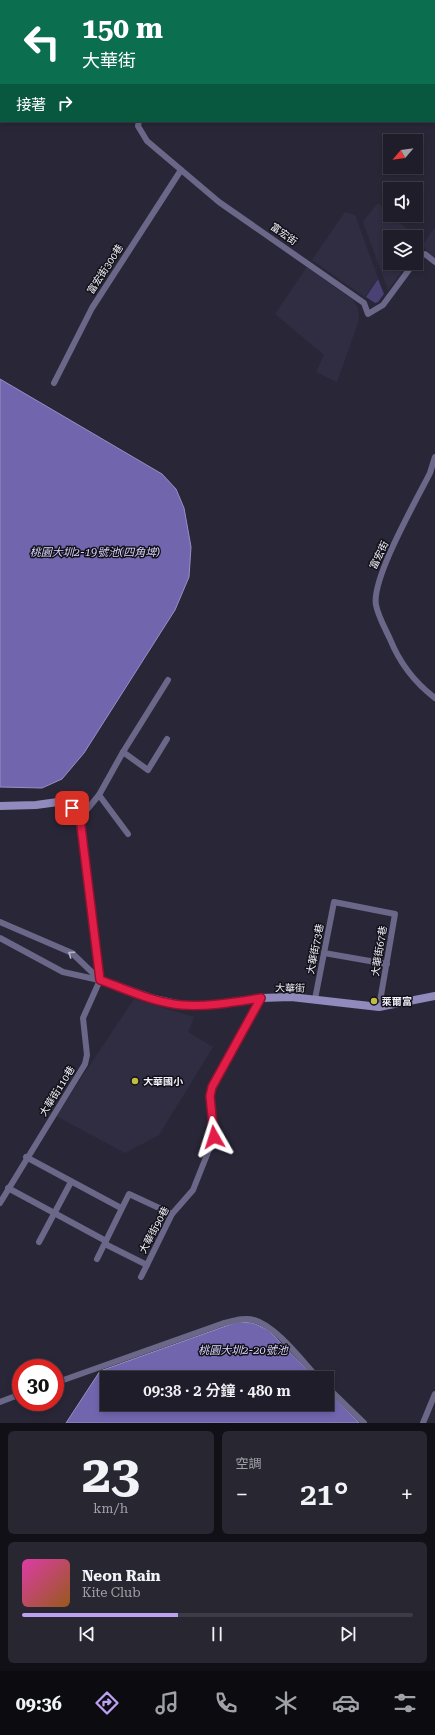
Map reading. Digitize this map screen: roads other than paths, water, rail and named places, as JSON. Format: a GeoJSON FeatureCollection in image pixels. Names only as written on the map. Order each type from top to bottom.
{"type":"FeatureCollection","features":[{"type":"Feature","properties":{"kind":"street","name":"富宏街"},"geometry":{"type":"LineString","coordinates":[[139,122],[138,126],[147,141],[219,202],[364,303],[368,314],[383,305],[409,270]]}},
{"type":"Feature","properties":{"kind":"street","name":"富宏街300巷"},"geometry":{"type":"LineString","coordinates":[[54,384],[92,308],[181,170]]}},
{"type":"Feature","properties":{"kind":"street"},"geometry":{"type":"LineString","coordinates":[[423,255],[426,254],[435,262]]}},
{"type":"Feature","properties":{"kind":"street","name":"富宏街"},"geometry":{"type":"LineString","coordinates":[[435,457],[430,473],[380,575],[376,605],[395,651],[407,672],[419,686],[435,698]]}},
{"type":"Feature","properties":{"kind":"street"},"geometry":{"type":"LineString","coordinates":[[80,818],[99,795],[123,752],[168,680]]}},
{"type":"Feature","properties":{"kind":"street"},"geometry":{"type":"LineString","coordinates":[[123,752],[148,770],[167,740]]}},
{"type":"Feature","properties":{"kind":"street"},"geometry":{"type":"LineString","coordinates":[[99,795],[128,834]]}},
{"type":"Feature","properties":{"kind":"street"},"geometry":{"type":"LineString","coordinates":[[0,806],[36,805],[58,802],[72,808],[80,818],[100,980]]}},
{"type":"Feature","properties":{"kind":"street","name":"大華街73巷"},"geometry":{"type":"LineString","coordinates":[[315,999],[334,902]]}},
{"type":"Feature","properties":{"kind":"street","name":"大華街67巷"},"geometry":{"type":"LineString","coordinates":[[334,902],[395,914],[379,1007]]}},
{"type":"Feature","properties":{"kind":"street","name":"大華街"},"geometry":{"type":"LineString","coordinates":[[0,922],[72,953],[100,980]]}},
{"type":"Feature","properties":{"kind":"street","name":"大華街"},"geometry":{"type":"LineString","coordinates":[[0,938],[63,972],[100,980],[154,999],[181,1005],[210,1005],[261,998],[291,997],[379,1007],[435,996]]}},
{"type":"Feature","properties":{"kind":"street"},"geometry":{"type":"LineString","coordinates":[[324,953],[387,964]]}},
{"type":"Feature","properties":{"kind":"street","name":"大華街110巷"},"geometry":{"type":"LineString","coordinates":[[0,1203],[26,1158],[85,1064],[87,1055],[83,1018],[100,980]]}},
{"type":"Feature","properties":{"kind":"street","name":"大華街90巷"},"geometry":{"type":"LineString","coordinates":[[141,1277],[172,1214],[193,1190],[214,1137],[210,1096],[212,1087],[261,998]]}},
{"type":"Feature","properties":{"kind":"street"},"geometry":{"type":"LineString","coordinates":[[26,1158],[121,1208]]}},
{"type":"Feature","properties":{"kind":"street"},"geometry":{"type":"LineString","coordinates":[[39,1242],[71,1182]]}},
{"type":"Feature","properties":{"kind":"street"},"geometry":{"type":"LineString","coordinates":[[8,1188],[54,1212],[147,1265]]}},
{"type":"Feature","properties":{"kind":"street"},"geometry":{"type":"LineString","coordinates":[[97,1259],[129,1194],[172,1214]]}},
{"type":"Feature","properties":{"kind":"street"},"geometry":{"type":"LineString","coordinates":[[64,1380],[236,1320],[254,1320],[263,1324],[276,1334],[311,1371]]}},
{"type":"Feature","properties":{"kind":"street"},"geometry":{"type":"LineString","coordinates":[[334,1394],[364,1423]]}},
{"type":"Feature","properties":{"kind":"street"},"geometry":{"type":"LineString","coordinates":[[423,1423],[435,1394]]}},
{"type":"Feature","properties":{"kind":"street"},"geometry":{"type":"LineString","coordinates":[[0,1402],[12,1397]]}},
{"type":"Feature","properties":{"kind":"water","name":"桃園大圳2-19號池(四角埤)"},"geometry":{"type":"Polygon","coordinates":[[[0,379],[162,474],[176,489],[184,508],[191,547],[189,577],[175,610],[84,753],[62,779],[42,788],[0,787],[0,379]]]}},
{"type":"Feature","properties":{"kind":"water","name":"桃園大圳2-20號池"},"geometry":{"type":"Polygon","coordinates":[[[237,1322],[253,1323],[268,1330],[308,1371],[100,1371],[237,1322]]]}},
{"type":"Feature","properties":{"kind":"water","name":"桃園大圳2-20號池"},"geometry":{"type":"Polygon","coordinates":[[[100,1371],[100,1411],[334,1411],[334,1397],[359,1423],[66,1423],[100,1371]]]}},
{"type":"Feature","properties":{"kind":"place","name":"萊爾富"},"geometry":{"type":"Point","coordinates":[374,1001]}},
{"type":"Feature","properties":{"kind":"place","name":"大華國小"},"geometry":{"type":"Point","coordinates":[135,1081]}}]}
